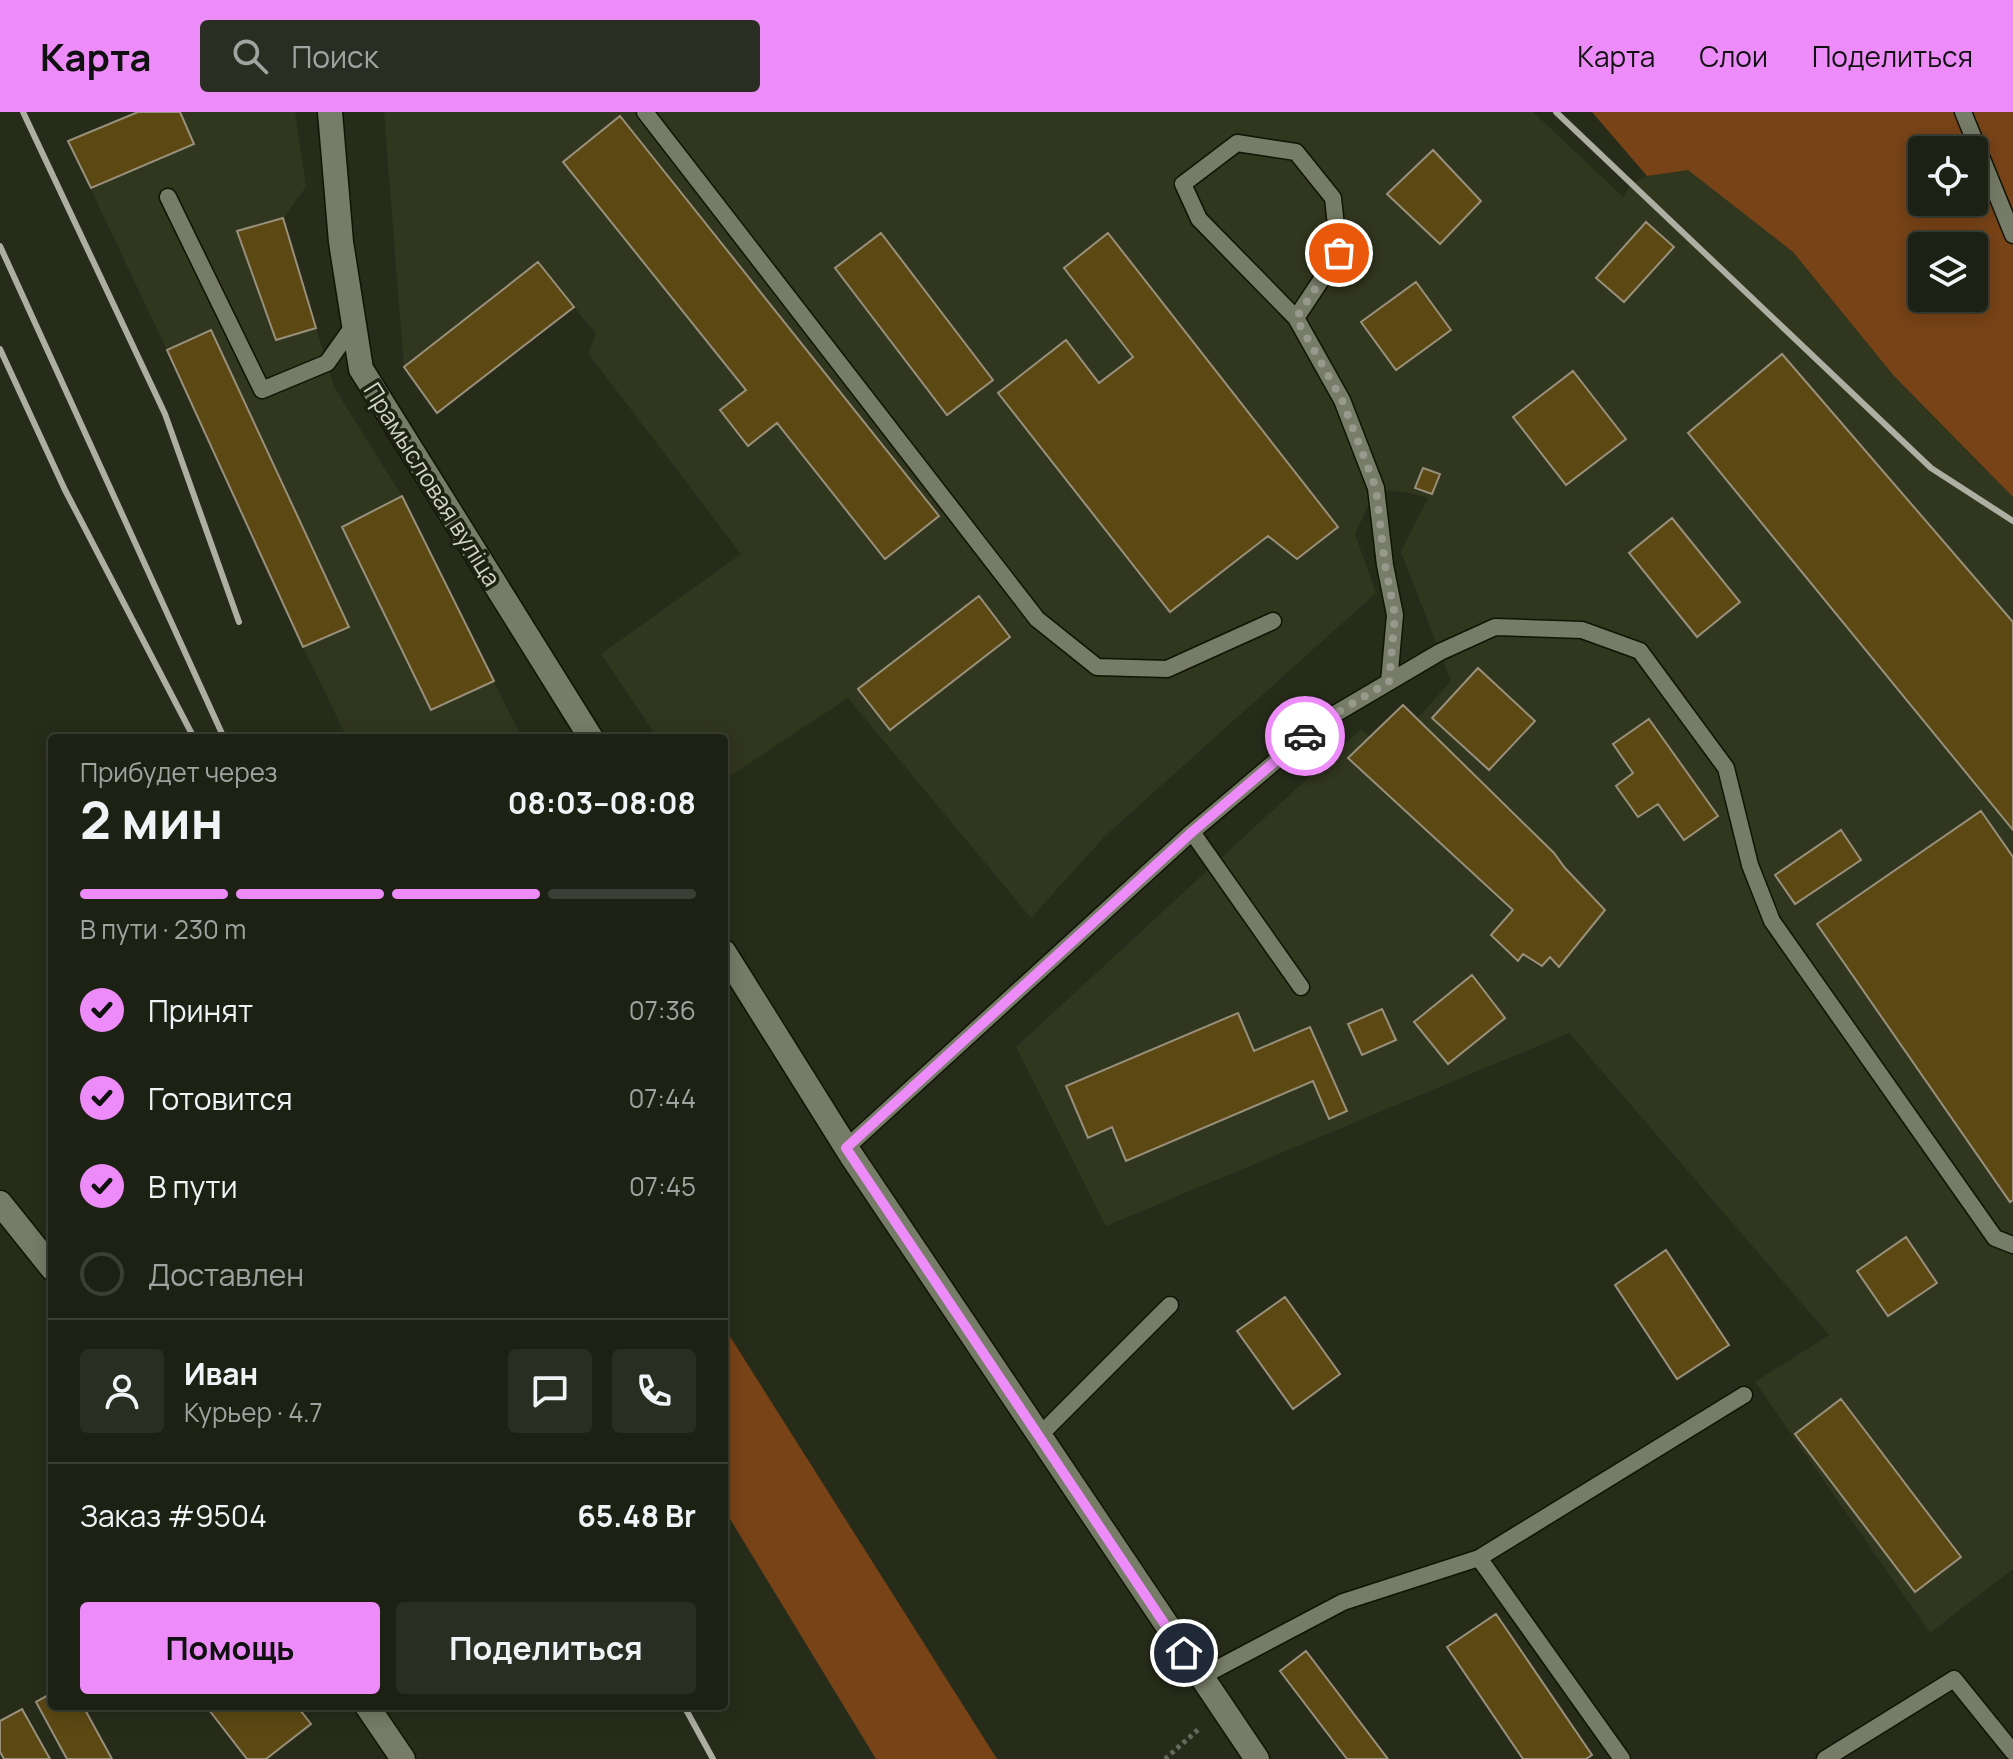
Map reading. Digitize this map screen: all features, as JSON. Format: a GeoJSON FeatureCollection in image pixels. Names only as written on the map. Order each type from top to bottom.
{"type":"FeatureCollection","features":[{"type":"Feature","properties":{"kind":"street","name":"Прамысловая вуліца"},"geometry":{"type":"LineString","coordinates":[[330,112],[341,242],[361,369],[589,734]]}},
{"type":"Feature","properties":{"kind":"street"},"geometry":{"type":"LineString","coordinates":[[728,958],[846,1148],[1257,1759]]}},
{"type":"Feature","properties":{"kind":"street"},"geometry":{"type":"LineString","coordinates":[[0,1203],[48,1263]]}},
{"type":"Feature","properties":{"kind":"street"},"geometry":{"type":"LineString","coordinates":[[370,1710],[403,1759]]}},
{"type":"Feature","properties":{"kind":"lane"},"geometry":{"type":"LineString","coordinates":[[645,112],[1037,619],[1097,667],[1167,669],[1273,621]]}},
{"type":"Feature","properties":{"kind":"lane"},"geometry":{"type":"LineString","coordinates":[[1963,112],[2013,235]]}},
{"type":"Feature","properties":{"kind":"lane"},"geometry":{"type":"LineString","coordinates":[[1296,318],[1339,253],[1333,198],[1296,152],[1237,143],[1183,184],[1199,219],[1296,318],[1342,400],[1376,488],[1385,565],[1395,615],[1389,682]]}},
{"type":"Feature","properties":{"kind":"lane"},"geometry":{"type":"LineString","coordinates":[[168,197],[262,390],[327,363],[354,325]]}},
{"type":"Feature","properties":{"kind":"lane"},"geometry":{"type":"LineString","coordinates":[[846,1148],[1192,832],[1323,721],[1440,652],[1495,627],[1582,630],[1640,651],[1726,768],[1750,865],[1772,921],[1995,1238],[2013,1245]]}},
{"type":"Feature","properties":{"kind":"lane"},"geometry":{"type":"LineString","coordinates":[[1192,832],[1301,987]]}},
{"type":"Feature","properties":{"kind":"lane"},"geometry":{"type":"LineString","coordinates":[[1039,1436],[1170,1305]]}},
{"type":"Feature","properties":{"kind":"lane"},"geometry":{"type":"LineString","coordinates":[[1201,1677],[1343,1602],[1479,1558],[1744,1395]]}},
{"type":"Feature","properties":{"kind":"lane"},"geometry":{"type":"LineString","coordinates":[[1479,1558],[1622,1759]]}},
{"type":"Feature","properties":{"kind":"lane"},"geometry":{"type":"LineString","coordinates":[[1825,1759],[1954,1679],[2013,1752]]}},
{"type":"Feature","properties":{"kind":"path"},"geometry":{"type":"LineString","coordinates":[[1165,1759],[1222,1709]]}},
{"type":"Feature","properties":{"kind":"shaded area"},"geometry":{"type":"Polygon","coordinates":[[[138,112],[295,112],[306,187],[283,218],[334,387],[402,496],[520,734],[345,734],[68,141],[138,112]]]}},
{"type":"Feature","properties":{"kind":"shaded area"},"geometry":{"type":"Polygon","coordinates":[[[384,112],[1533,112],[1623,197],[1631,184],[1647,176],[1688,169],[1793,252],[1894,376],[2013,497],[2013,1569],[1930,1633],[1755,1382],[1829,1335],[1569,1033],[1106,1226],[1016,1047],[1361,729],[1370,737],[1403,705],[1417,719],[1451,681],[1401,552],[1428,498],[1376,489],[1355,534],[1376,593],[1105,836],[1031,918],[848,698],[728,777],[728,734],[655,734],[601,654],[741,554],[588,353],[596,334],[574,307],[437,413],[404,367],[384,112]]]}},
{"type":"Feature","properties":{"kind":"shaded area"},"geometry":{"type":"Polygon","coordinates":[[[1592,112],[2013,112],[2013,497],[1894,376],[1793,252],[1688,170],[1647,176],[1592,112]]]}},
{"type":"Feature","properties":{"kind":"shaded area"},"geometry":{"type":"Polygon","coordinates":[[[728,1333],[997,1759],[876,1759],[728,1516],[728,1333]]]}},
{"type":"Feature","properties":{"kind":"building"},"geometry":{"type":"Polygon","coordinates":[[[138,112],[180,112],[194,144],[91,188],[68,141],[138,112]]]}},
{"type":"Feature","properties":{"kind":"building"},"geometry":{"type":"Polygon","coordinates":[[[620,116],[939,516],[885,559],[777,423],[748,446],[720,410],[746,390],[563,162],[620,116]]]}},
{"type":"Feature","properties":{"kind":"building"},"geometry":{"type":"Polygon","coordinates":[[[1433,150],[1481,201],[1440,244],[1387,194],[1433,150]]]}},
{"type":"Feature","properties":{"kind":"building"},"geometry":{"type":"Polygon","coordinates":[[[283,218],[316,328],[276,340],[237,231],[283,218]]]}},
{"type":"Feature","properties":{"kind":"building"},"geometry":{"type":"Polygon","coordinates":[[[1646,222],[1674,247],[1624,302],[1596,278],[1646,222]]]}},
{"type":"Feature","properties":{"kind":"building"},"geometry":{"type":"Polygon","coordinates":[[[881,233],[993,380],[947,415],[835,268],[881,233]]]}},
{"type":"Feature","properties":{"kind":"building"},"geometry":{"type":"Polygon","coordinates":[[[1108,233],[1338,527],[1297,559],[1268,536],[1170,612],[998,393],[1066,340],[1099,383],[1133,357],[1064,268],[1108,233]]]}},
{"type":"Feature","properties":{"kind":"building"},"geometry":{"type":"Polygon","coordinates":[[[538,262],[574,307],[437,413],[404,367],[538,262]]]}},
{"type":"Feature","properties":{"kind":"building"},"geometry":{"type":"Polygon","coordinates":[[[1416,282],[1451,330],[1396,370],[1361,322],[1416,282]]]}},
{"type":"Feature","properties":{"kind":"building"},"geometry":{"type":"Polygon","coordinates":[[[211,330],[349,627],[303,647],[167,350],[211,330]]]}},
{"type":"Feature","properties":{"kind":"building"},"geometry":{"type":"Polygon","coordinates":[[[1782,354],[2013,622],[2013,830],[1688,433],[1782,354]]]}},
{"type":"Feature","properties":{"kind":"building"},"geometry":{"type":"Polygon","coordinates":[[[1573,371],[1626,439],[1566,485],[1513,417],[1573,371]]]}},
{"type":"Feature","properties":{"kind":"building"},"geometry":{"type":"Polygon","coordinates":[[[1423,468],[1440,474],[1432,494],[1415,488],[1423,468]]]}},
{"type":"Feature","properties":{"kind":"building"},"geometry":{"type":"Polygon","coordinates":[[[402,496],[494,681],[431,710],[342,527],[402,496]]]}},
{"type":"Feature","properties":{"kind":"building"},"geometry":{"type":"Polygon","coordinates":[[[1672,518],[1740,602],[1697,637],[1629,553],[1672,518]]]}},
{"type":"Feature","properties":{"kind":"building"},"geometry":{"type":"Polygon","coordinates":[[[979,596],[1010,637],[890,730],[858,689],[979,596]]]}},
{"type":"Feature","properties":{"kind":"building"},"geometry":{"type":"Polygon","coordinates":[[[1478,668],[1535,721],[1489,770],[1432,718],[1478,668]]]}},
{"type":"Feature","properties":{"kind":"building"},"geometry":{"type":"Polygon","coordinates":[[[1403,705],[1554,853],[1605,910],[1559,967],[1550,957],[1542,966],[1523,954],[1518,961],[1491,935],[1513,910],[1348,758],[1403,705]]]}},
{"type":"Feature","properties":{"kind":"building"},"geometry":{"type":"Polygon","coordinates":[[[1649,719],[1718,816],[1684,840],[1658,804],[1638,817],[1616,786],[1633,773],[1613,744],[1649,719]]]}},
{"type":"Feature","properties":{"kind":"building"},"geometry":{"type":"Polygon","coordinates":[[[1981,811],[2013,857],[2013,1200],[2010,1202],[1817,924],[1981,811]]]}},
{"type":"Feature","properties":{"kind":"building"},"geometry":{"type":"Polygon","coordinates":[[[1841,830],[1861,860],[1795,904],[1775,875],[1841,830]]]}},
{"type":"Feature","properties":{"kind":"building"},"geometry":{"type":"Polygon","coordinates":[[[1472,975],[1505,1018],[1448,1064],[1414,1022],[1472,975]]]}},
{"type":"Feature","properties":{"kind":"building"},"geometry":{"type":"Polygon","coordinates":[[[1382,1009],[1396,1040],[1362,1055],[1348,1024],[1382,1009]]]}},
{"type":"Feature","properties":{"kind":"building"},"geometry":{"type":"Polygon","coordinates":[[[1238,1013],[1254,1051],[1310,1027],[1347,1111],[1329,1119],[1313,1081],[1126,1161],[1112,1127],[1088,1138],[1066,1086],[1238,1013]]]}},
{"type":"Feature","properties":{"kind":"building"},"geometry":{"type":"Polygon","coordinates":[[[1906,1237],[1937,1283],[1888,1316],[1857,1271],[1906,1237]]]}},
{"type":"Feature","properties":{"kind":"building"},"geometry":{"type":"Polygon","coordinates":[[[1666,1250],[1729,1345],[1677,1379],[1615,1285],[1666,1250]]]}},
{"type":"Feature","properties":{"kind":"building"},"geometry":{"type":"Polygon","coordinates":[[[1285,1297],[1340,1374],[1293,1409],[1237,1331],[1285,1297]]]}},
{"type":"Feature","properties":{"kind":"building"},"geometry":{"type":"Polygon","coordinates":[[[1841,1399],[1961,1557],[1915,1592],[1795,1434],[1841,1399]]]}},
{"type":"Feature","properties":{"kind":"building"},"geometry":{"type":"Polygon","coordinates":[[[1496,1614],[1592,1755],[1586,1759],[1523,1759],[1447,1647],[1496,1614]]]}},
{"type":"Feature","properties":{"kind":"building"},"geometry":{"type":"Polygon","coordinates":[[[1306,1651],[1388,1759],[1347,1759],[1280,1671],[1306,1651]]]}},
{"type":"Feature","properties":{"kind":"building"},"geometry":{"type":"Polygon","coordinates":[[[48,1695],[48,1710],[85,1710],[112,1759],[67,1759],[36,1702],[48,1695]]]}},
{"type":"Feature","properties":{"kind":"building"},"geometry":{"type":"Polygon","coordinates":[[[22,1709],[50,1759],[4,1759],[0,1752],[0,1721],[22,1709]]]}},
{"type":"Feature","properties":{"kind":"building"},"geometry":{"type":"Polygon","coordinates":[[[209,1710],[300,1710],[311,1724],[266,1759],[247,1759],[209,1710]]]}},
{"type":"Feature","properties":{"kind":"railway"},"geometry":{"type":"LineString","coordinates":[[23,112],[165,414],[239,622]]}},
{"type":"Feature","properties":{"kind":"railway"},"geometry":{"type":"LineString","coordinates":[[1556,112],[1931,468],[2013,521]]}},
{"type":"Feature","properties":{"kind":"railway"},"geometry":{"type":"LineString","coordinates":[[0,246],[222,734]]}},
{"type":"Feature","properties":{"kind":"railway"},"geometry":{"type":"LineString","coordinates":[[0,349],[65,490],[192,734]]}},
{"type":"Feature","properties":{"kind":"railway"},"geometry":{"type":"LineString","coordinates":[[686,1710],[713,1759]]}},
{"type":"Feature","properties":{"kind":"way so far"},"geometry":{"type":"LineString","coordinates":[[1305,736],[1323,721],[1389,682],[1395,615],[1385,565],[1376,488],[1342,400],[1296,318],[1339,253]]}},
{"type":"Feature","properties":{"kind":"route"},"geometry":{"type":"LineString","coordinates":[[1184,1653],[846,1148],[1192,832],[1305,736]]}}]}
